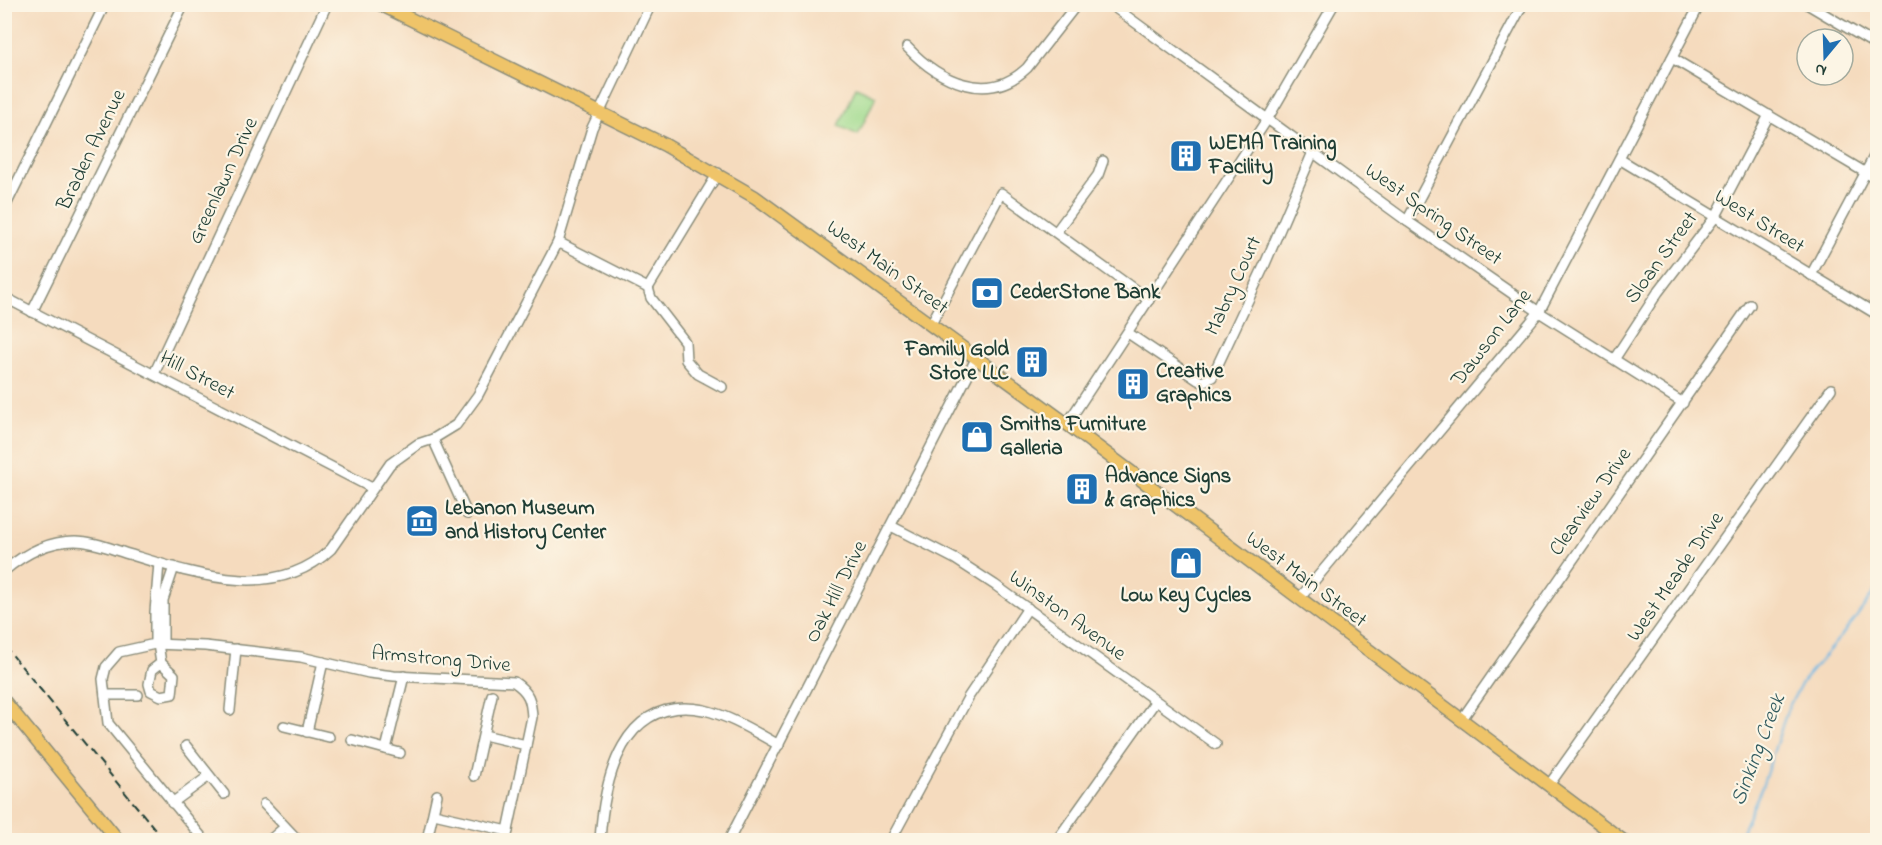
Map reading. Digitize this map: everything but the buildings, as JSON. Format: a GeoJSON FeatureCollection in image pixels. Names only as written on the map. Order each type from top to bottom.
{"type":"FeatureCollection","features":[{"type":"Feature","properties":{"kind":"main road","name":"West Main Street"},"geometry":{"type":"LineString","coordinates":[[380,4],[718,173],[784,216],[1067,424],[1622,840]]}},
{"type":"Feature","properties":{"kind":"main road"},"geometry":{"type":"LineString","coordinates":[[4,701],[118,840]]}},
{"type":"Feature","properties":{"kind":"street"},"geometry":{"type":"LineString","coordinates":[[4,209],[105,4]]}},
{"type":"Feature","properties":{"kind":"street","name":"Braden Avenue"},"geometry":{"type":"LineString","coordinates":[[32,312],[184,4]]}},
{"type":"Feature","properties":{"kind":"street","name":"Greenlawn Drive"},"geometry":{"type":"LineString","coordinates":[[154,374],[327,4]]}},
{"type":"Feature","properties":{"kind":"street"},"geometry":{"type":"LineString","coordinates":[[4,571],[33,551],[76,541],[174,567],[250,581],[272,580],[297,573],[331,549],[390,465],[418,444],[433,439],[456,425],[470,410],[558,242],[584,150],[651,4]]}},
{"type":"Feature","properties":{"kind":"street"},"geometry":{"type":"LineString","coordinates":[[907,47],[932,69],[958,83],[981,87],[1000,84],[1019,76],[1028,68],[1077,4]]}},
{"type":"Feature","properties":{"kind":"street","name":"West Spring Street"},"geometry":{"type":"LineString","coordinates":[[1110,4],[1407,221],[1539,312],[1683,403]]}},
{"type":"Feature","properties":{"kind":"street"},"geometry":{"type":"LineString","coordinates":[[1067,424],[1268,118],[1334,4]]}},
{"type":"Feature","properties":{"kind":"street"},"geometry":{"type":"LineString","coordinates":[[1407,221],[1523,4]]}},
{"type":"Feature","properties":{"kind":"street","name":"Dawson Lane"},"geometry":{"type":"LineString","coordinates":[[1299,599],[1539,312],[1621,160],[1700,4]]}},
{"type":"Feature","properties":{"kind":"street"},"geometry":{"type":"LineString","coordinates":[[1807,4],[1878,46]]}},
{"type":"Feature","properties":{"kind":"street"},"geometry":{"type":"LineString","coordinates":[[1672,58],[1878,180]]}},
{"type":"Feature","properties":{"kind":"street","name":"Sloan Street"},"geometry":{"type":"LineString","coordinates":[[1615,358],[1658,292],[1716,216],[1769,115]]}},
{"type":"Feature","properties":{"kind":"street"},"geometry":{"type":"LineString","coordinates":[[1811,275],[1878,149]]}},
{"type":"Feature","properties":{"kind":"street","name":"Mabry Court"},"geometry":{"type":"LineString","coordinates":[[1128,333],[1198,380],[1202,382],[1212,377],[1265,264],[1313,152]]}},
{"type":"Feature","properties":{"kind":"street","name":"West Street"},"geometry":{"type":"LineString","coordinates":[[1621,160],[1878,315]]}},
{"type":"Feature","properties":{"kind":"street"},"geometry":{"type":"LineString","coordinates":[[1056,232],[1098,175],[1103,161]]}},
{"type":"Feature","properties":{"kind":"street"},"geometry":{"type":"LineString","coordinates":[[648,288],[718,173]]}},
{"type":"Feature","properties":{"kind":"street"},"geometry":{"type":"LineString","coordinates":[[931,324],[1001,193],[1149,300]]}},
{"type":"Feature","properties":{"kind":"street"},"geometry":{"type":"LineString","coordinates":[[558,242],[648,288],[651,298],[685,342],[686,360],[698,374],[722,387]]}},
{"type":"Feature","properties":{"kind":"street","name":"Hill Street"},"geometry":{"type":"LineString","coordinates":[[4,297],[372,488]]}},
{"type":"Feature","properties":{"kind":"street","name":"Clearview Drive"},"geometry":{"type":"LineString","coordinates":[[1462,719],[1750,305]]}},
{"type":"Feature","properties":{"kind":"street","name":"Oak Hill Drive"},"geometry":{"type":"LineString","coordinates":[[729,840],[976,359]]}},
{"type":"Feature","properties":{"kind":"street","name":"West Meade Drive"},"geometry":{"type":"LineString","coordinates":[[1549,785],[1831,389]]}},
{"type":"Feature","properties":{"kind":"street"},"geometry":{"type":"LineString","coordinates":[[433,439],[467,514]]}},
{"type":"Feature","properties":{"kind":"street","name":"Winston Avenue"},"geometry":{"type":"LineString","coordinates":[[891,526],[955,559],[1028,608],[1216,744]]}},
{"type":"Feature","properties":{"kind":"street"},"geometry":{"type":"LineString","coordinates":[[159,563],[154,612],[161,663]]}},
{"type":"Feature","properties":{"kind":"street"},"geometry":{"type":"LineString","coordinates":[[159,644],[163,600],[174,567]]}},
{"type":"Feature","properties":{"kind":"street"},"geometry":{"type":"LineString","coordinates":[[891,840],[969,696],[1028,608]]}},
{"type":"Feature","properties":{"kind":"street","name":"Armstrong Drive"},"geometry":{"type":"LineString","coordinates":[[204,840],[112,731],[108,723],[103,679],[106,667],[119,652],[159,644],[236,649],[323,662],[369,673],[514,682],[531,698],[532,717],[507,836]]}},
{"type":"Feature","properties":{"kind":"street"},"geometry":{"type":"LineString","coordinates":[[230,710],[236,649]]}},
{"type":"Feature","properties":{"kind":"street"},"geometry":{"type":"LineString","coordinates":[[307,732],[323,662]]}},
{"type":"Feature","properties":{"kind":"street"},"geometry":{"type":"LineString","coordinates":[[386,749],[404,676]]}},
{"type":"Feature","properties":{"kind":"street"},"geometry":{"type":"LineString","coordinates":[[105,695],[138,695]]}},
{"type":"Feature","properties":{"kind":"street"},"geometry":{"type":"LineString","coordinates":[[474,776],[492,695]]}},
{"type":"Feature","properties":{"kind":"street"},"geometry":{"type":"LineString","coordinates":[[1057,840],[1155,702]]}},
{"type":"Feature","properties":{"kind":"street"},"geometry":{"type":"LineString","coordinates":[[600,840],[605,797],[614,762],[628,736],[646,719],[678,709],[704,710],[730,720],[779,745]]}},
{"type":"Feature","properties":{"kind":"street"},"geometry":{"type":"LineString","coordinates":[[284,726],[329,737]]}},
{"type":"Feature","properties":{"kind":"street"},"geometry":{"type":"LineString","coordinates":[[484,735],[526,745]]}},
{"type":"Feature","properties":{"kind":"street"},"geometry":{"type":"LineString","coordinates":[[352,740],[399,753]]}},
{"type":"Feature","properties":{"kind":"street"},"geometry":{"type":"LineString","coordinates":[[186,746],[224,794]]}},
{"type":"Feature","properties":{"kind":"street"},"geometry":{"type":"LineString","coordinates":[[172,803],[208,776]]}},
{"type":"Feature","properties":{"kind":"street"},"geometry":{"type":"LineString","coordinates":[[427,840],[437,795]]}},
{"type":"Feature","properties":{"kind":"street"},"geometry":{"type":"LineString","coordinates":[[264,804],[298,840]]}},
{"type":"Feature","properties":{"kind":"street"},"geometry":{"type":"LineString","coordinates":[[434,814],[507,836]]}},
{"type":"Feature","properties":{"kind":"street"},"geometry":{"type":"LineString","coordinates":[[270,840],[285,827]]}},
{"type":"Feature","properties":{"kind":"green space"},"geometry":{"type":"Polygon","coordinates":[[[856,87],[876,96],[858,135],[839,126],[856,87]]]}},
{"type":"Feature","properties":{"kind":"waterway","name":"Sinking Creek"},"geometry":{"type":"LineString","coordinates":[[1738,840],[1762,787],[1788,708],[1803,681],[1852,623],[1878,587]]}},
{"type":"Feature","properties":{"kind":"railway"},"geometry":{"type":"LineString","coordinates":[[4,645],[164,840]]}},
{"type":"Feature","properties":{"kind":"place","name":"WEMA Training Facility"},"geometry":{"type":"Point","coordinates":[1186,156]}},
{"type":"Feature","properties":{"kind":"place","name":"CederStone Bank"},"geometry":{"type":"Point","coordinates":[987,293]}},
{"type":"Feature","properties":{"kind":"place","name":"Family Gold Store LLC"},"geometry":{"type":"Point","coordinates":[1032,362]}},
{"type":"Feature","properties":{"kind":"place","name":"Creative Graphics"},"geometry":{"type":"Point","coordinates":[1133,384]}},
{"type":"Feature","properties":{"kind":"place","name":"Smiths Furniture Galleria"},"geometry":{"type":"Point","coordinates":[977,437]}},
{"type":"Feature","properties":{"kind":"place","name":"Advance Signs & Graphics"},"geometry":{"type":"Point","coordinates":[1082,489]}},
{"type":"Feature","properties":{"kind":"place","name":"Lebanon Museum and History Center"},"geometry":{"type":"Point","coordinates":[422,521]}},
{"type":"Feature","properties":{"kind":"place","name":"Low Key Cycles"},"geometry":{"type":"Point","coordinates":[1186,563]}}]}
